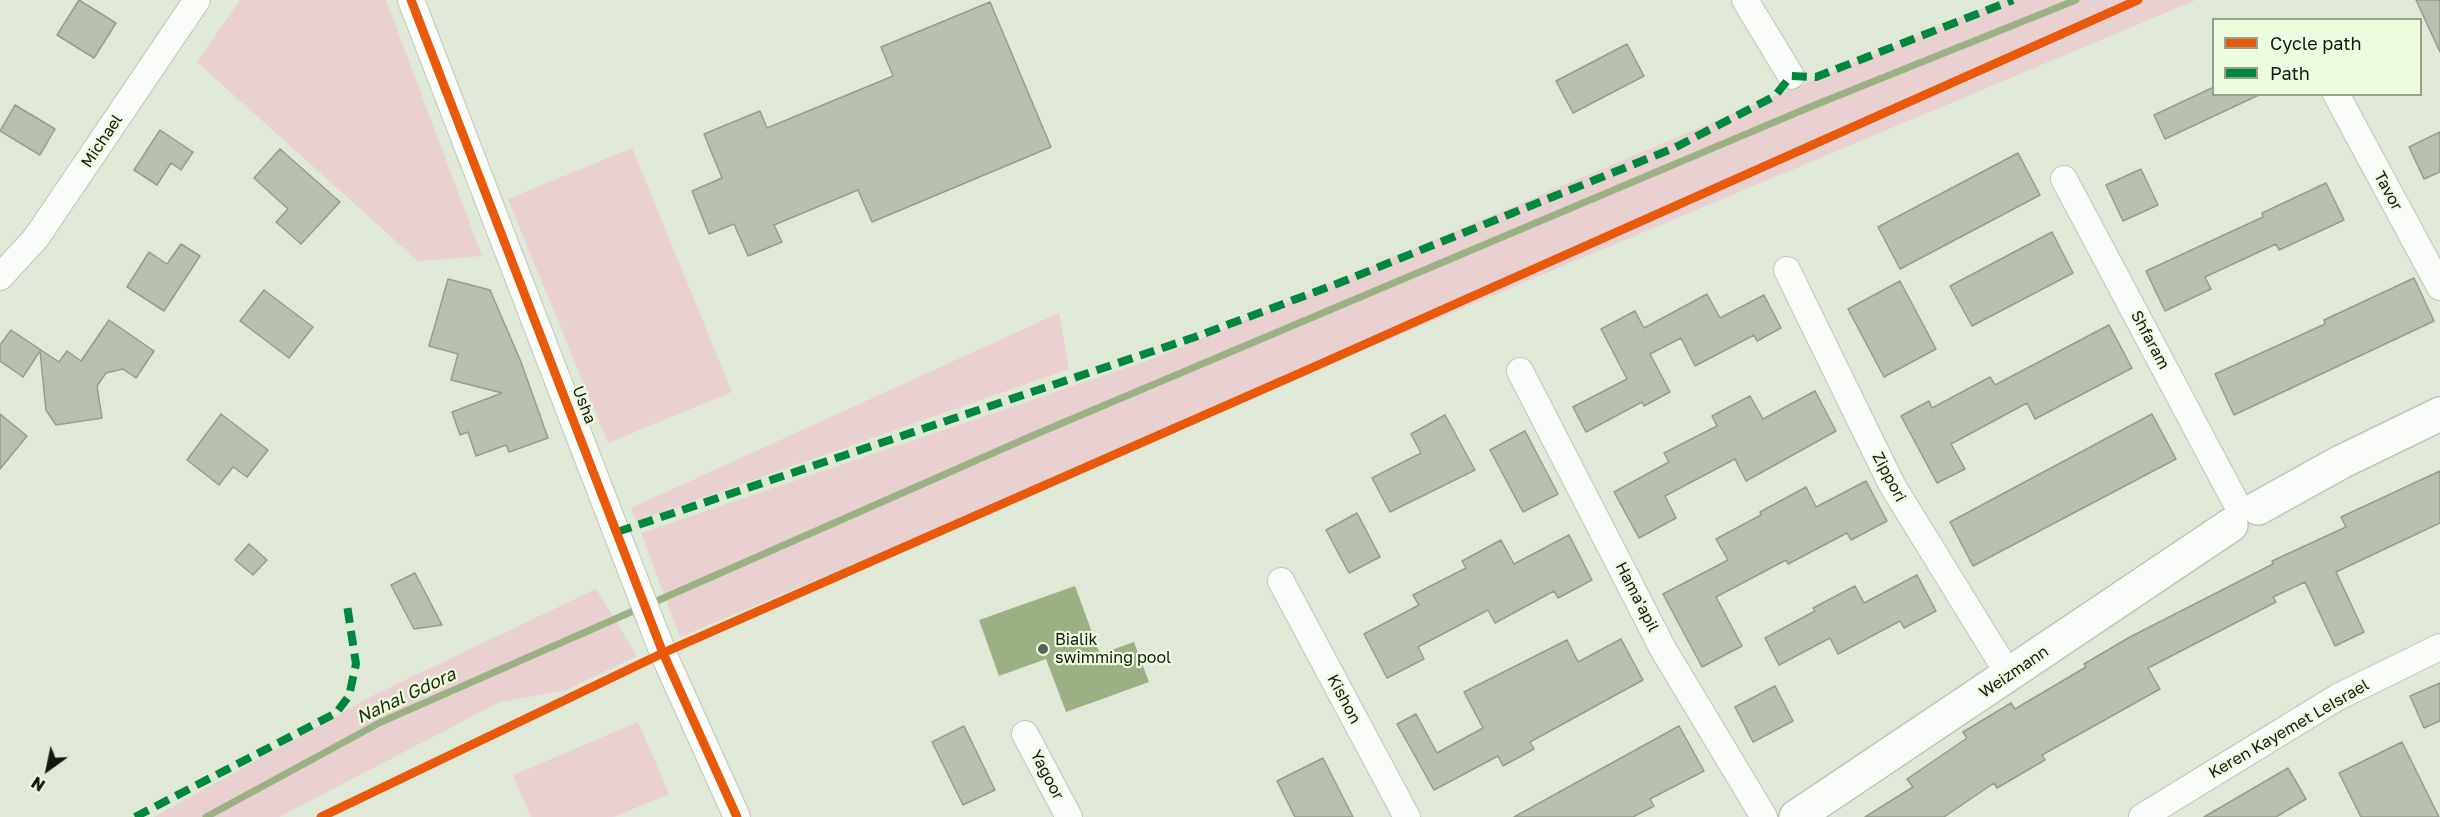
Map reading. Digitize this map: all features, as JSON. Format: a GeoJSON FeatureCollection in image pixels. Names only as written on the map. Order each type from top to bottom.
{"type":"FeatureCollection","features":[{"type":"Feature","properties":{"kind":"street","name":"Michael"},"geometry":{"type":"LineString","coordinates":[[0,277],[36,238],[197,0]]}},
{"type":"Feature","properties":{"kind":"street","name":"Usha"},"geometry":{"type":"LineString","coordinates":[[411,0],[663,653],[737,817]]}},
{"type":"Feature","properties":{"kind":"street"},"geometry":{"type":"LineString","coordinates":[[1745,0],[1791,76]]}},
{"type":"Feature","properties":{"kind":"street","name":"Tavor"},"geometry":{"type":"LineString","coordinates":[[2337,96],[2440,287]]}},
{"type":"Feature","properties":{"kind":"street","name":"Shfaram"},"geometry":{"type":"LineString","coordinates":[[2064,179],[2241,511]]}},
{"type":"Feature","properties":{"kind":"street","name":"Zippori"},"geometry":{"type":"LineString","coordinates":[[1787,270],[1892,485],[2009,675]]}},
{"type":"Feature","properties":{"kind":"street","name":"Hama'apil"},"geometry":{"type":"LineString","coordinates":[[1520,371],[1663,649],[1764,817]]}},
{"type":"Feature","properties":{"kind":"street","name":"Weizmann"},"geometry":{"type":"LineString","coordinates":[[1796,817],[2009,675],[2241,511],[2440,414]]}},
{"type":"Feature","properties":{"kind":"street","name":"Kishon"},"geometry":{"type":"LineString","coordinates":[[1281,581],[1407,817]]}},
{"type":"Feature","properties":{"kind":"street","name":"Keren Kayemet LeIsrael"},"geometry":{"type":"LineString","coordinates":[[2142,817],[2338,697],[2440,647]]}},
{"type":"Feature","properties":{"kind":"street","name":"Yagoor"},"geometry":{"type":"LineString","coordinates":[[1025,734],[1069,817]]}},
{"type":"Feature","properties":{"kind":"shaded area"},"geometry":{"type":"Polygon","coordinates":[[[240,0],[386,0],[482,256],[418,261],[197,62],[240,0]]]}},
{"type":"Feature","properties":{"kind":"shaded area"},"geometry":{"type":"Polygon","coordinates":[[[2002,0],[2196,0],[680,637],[641,533],[1155,358],[2002,0]]]}},
{"type":"Feature","properties":{"kind":"shaded area"},"geometry":{"type":"Polygon","coordinates":[[[632,148],[732,392],[608,443],[508,199],[632,148]]]}},
{"type":"Feature","properties":{"kind":"shaded area"},"geometry":{"type":"Polygon","coordinates":[[[1059,313],[1069,369],[636,521],[631,508],[1059,313]]]}},
{"type":"Feature","properties":{"kind":"shaded area","name":"Bialik swimming pool"},"geometry":{"type":"Polygon","coordinates":[[[1075,586],[1100,654],[1134,642],[1149,682],[1066,712],[1046,659],[999,676],[979,620],[1075,586]]]}},
{"type":"Feature","properties":{"kind":"shaded area"},"geometry":{"type":"Polygon","coordinates":[[[596,589],[637,656],[564,691],[500,702],[279,817],[154,817],[378,693],[596,589]]]}},
{"type":"Feature","properties":{"kind":"shaded area"},"geometry":{"type":"Polygon","coordinates":[[[638,722],[669,794],[614,817],[531,817],[513,775],[638,722]]]}},
{"type":"Feature","properties":{"kind":"building"},"geometry":{"type":"Polygon","coordinates":[[[79,0],[116,23],[94,58],[57,35],[79,0]]]}},
{"type":"Feature","properties":{"kind":"building"},"geometry":{"type":"Polygon","coordinates":[[[2416,0],[2440,0],[2440,52],[2416,0]]]}},
{"type":"Feature","properties":{"kind":"building"},"geometry":{"type":"Polygon","coordinates":[[[990,2],[1051,147],[872,222],[858,190],[774,225],[782,242],[748,256],[734,224],[709,234],[692,191],[722,178],[704,134],[760,111],[767,128],[893,76],[881,47],[990,2]]]}},
{"type":"Feature","properties":{"kind":"building"},"geometry":{"type":"Polygon","coordinates":[[[1627,44],[1644,76],[1573,113],[1556,81],[1627,44]]]}},
{"type":"Feature","properties":{"kind":"building"},"geometry":{"type":"Polygon","coordinates":[[[2212,88],[2212,96],[2257,96],[2165,139],[2154,115],[2212,88]]]}},
{"type":"Feature","properties":{"kind":"building"},"geometry":{"type":"Polygon","coordinates":[[[15,105],[55,129],[40,155],[0,131],[15,105]]]}},
{"type":"Feature","properties":{"kind":"building"},"geometry":{"type":"Polygon","coordinates":[[[160,130],[193,152],[181,170],[171,163],[157,185],[134,170],[160,130]]]}},
{"type":"Feature","properties":{"kind":"building"},"geometry":{"type":"Polygon","coordinates":[[[2440,132],[2440,172],[2424,179],[2409,147],[2440,132]]]}},
{"type":"Feature","properties":{"kind":"building"},"geometry":{"type":"Polygon","coordinates":[[[280,149],[340,202],[301,244],[276,222],[288,209],[254,178],[280,149]]]}},
{"type":"Feature","properties":{"kind":"building"},"geometry":{"type":"Polygon","coordinates":[[[2018,153],[2040,195],[1900,269],[1878,227],[2018,153]]]}},
{"type":"Feature","properties":{"kind":"building"},"geometry":{"type":"Polygon","coordinates":[[[2141,169],[2158,205],[2123,221],[2106,185],[2141,169]]]}},
{"type":"Feature","properties":{"kind":"building"},"geometry":{"type":"Polygon","coordinates":[[[2326,183],[2344,220],[2279,250],[2276,244],[2205,277],[2211,289],[2165,311],[2146,271],[2263,217],[2262,213],[2326,183]]]}},
{"type":"Feature","properties":{"kind":"building"},"geometry":{"type":"Polygon","coordinates":[[[2052,232],[2073,273],[1972,326],[1950,286],[2052,232]]]}},
{"type":"Feature","properties":{"kind":"building"},"geometry":{"type":"Polygon","coordinates":[[[181,244],[200,256],[164,311],[127,287],[149,252],[167,264],[181,244]]]}},
{"type":"Feature","properties":{"kind":"building"},"geometry":{"type":"Polygon","coordinates":[[[2414,278],[2434,321],[2234,415],[2215,374],[2325,324],[2324,320],[2414,278]]]}},
{"type":"Feature","properties":{"kind":"building"},"geometry":{"type":"Polygon","coordinates":[[[448,279],[490,290],[521,362],[548,438],[509,452],[506,445],[476,456],[468,432],[460,435],[452,412],[502,393],[451,380],[458,354],[429,346],[448,279]]]}},
{"type":"Feature","properties":{"kind":"building"},"geometry":{"type":"Polygon","coordinates":[[[1900,281],[1936,349],[1884,377],[1848,309],[1900,281]]]}},
{"type":"Feature","properties":{"kind":"building"},"geometry":{"type":"Polygon","coordinates":[[[264,290],[313,327],[289,358],[240,321],[264,290]]]}},
{"type":"Feature","properties":{"kind":"building"},"geometry":{"type":"Polygon","coordinates":[[[1707,294],[1720,318],[1764,295],[1781,328],[1757,341],[1754,335],[1695,366],[1681,338],[1650,354],[1670,392],[1644,406],[1642,402],[1586,432],[1573,407],[1627,379],[1601,329],[1635,311],[1644,328],[1707,294]]]}},
{"type":"Feature","properties":{"kind":"building"},"geometry":{"type":"Polygon","coordinates":[[[109,320],[154,351],[136,378],[123,369],[106,373],[97,386],[102,418],[56,425],[46,410],[40,351],[23,377],[0,361],[0,345],[11,330],[59,362],[67,351],[81,361],[109,320]]]}},
{"type":"Feature","properties":{"kind":"building"},"geometry":{"type":"Polygon","coordinates":[[[2109,325],[2132,368],[2035,419],[2027,403],[1951,444],[1965,469],[1937,483],[1901,416],[1929,401],[1932,408],[1990,377],[1995,385],[2109,325]]]}},
{"type":"Feature","properties":{"kind":"building"},"geometry":{"type":"Polygon","coordinates":[[[1815,391],[1836,431],[1746,481],[1735,459],[1665,496],[1676,518],[1639,538],[1614,492],[1669,462],[1664,453],[1717,426],[1712,416],[1750,396],[1763,419],[1815,391]]]}},
{"type":"Feature","properties":{"kind":"building"},"geometry":{"type":"Polygon","coordinates":[[[0,414],[27,436],[0,469],[0,414]]]}},
{"type":"Feature","properties":{"kind":"building"},"geometry":{"type":"Polygon","coordinates":[[[221,414],[268,450],[247,477],[233,467],[219,485],[187,460],[221,414]]]}},
{"type":"Feature","properties":{"kind":"building"},"geometry":{"type":"Polygon","coordinates":[[[2152,414],[2176,459],[1973,566],[1950,522],[2152,414]]]}},
{"type":"Feature","properties":{"kind":"building"},"geometry":{"type":"Polygon","coordinates":[[[1445,415],[1475,470],[1390,512],[1372,478],[1421,453],[1411,434],[1445,415]]]}},
{"type":"Feature","properties":{"kind":"building"},"geometry":{"type":"Polygon","coordinates":[[[1525,431],[1558,494],[1523,512],[1490,450],[1525,431]]]}},
{"type":"Feature","properties":{"kind":"building"},"geometry":{"type":"Polygon","coordinates":[[[2440,471],[2440,523],[2336,572],[2364,632],[2335,646],[2305,582],[2273,597],[2276,602],[2148,668],[2160,689],[2042,755],[2045,760],[1997,788],[1994,783],[1944,817],[1865,817],[1913,787],[1907,779],[1967,738],[1963,732],[2011,703],[2015,709],[2086,667],[2084,664],[2130,637],[2273,564],[2272,561],[2346,527],[2341,517],[2440,471]]]}},
{"type":"Feature","properties":{"kind":"building"},"geometry":{"type":"Polygon","coordinates":[[[1866,481],[1887,521],[1851,540],[1847,533],[1788,564],[1786,560],[1716,597],[1742,646],[1702,667],[1663,594],[1728,560],[1716,539],[1761,515],[1760,512],[1806,487],[1816,507],[1866,481]]]}},
{"type":"Feature","properties":{"kind":"building"},"geometry":{"type":"Polygon","coordinates":[[[1357,513],[1380,557],[1349,573],[1326,530],[1357,513]]]}},
{"type":"Feature","properties":{"kind":"building"},"geometry":{"type":"Polygon","coordinates":[[[1569,535],[1592,580],[1558,598],[1554,591],[1495,623],[1488,610],[1418,647],[1424,659],[1387,678],[1364,634],[1419,605],[1413,595],[1466,568],[1462,561],[1501,540],[1514,564],[1569,535]]]}},
{"type":"Feature","properties":{"kind":"building"},"geometry":{"type":"Polygon","coordinates":[[[249,544],[267,560],[253,575],[235,560],[249,544]]]}},
{"type":"Feature","properties":{"kind":"building"},"geometry":{"type":"Polygon","coordinates":[[[415,573],[442,625],[414,629],[391,585],[415,573]]]}},
{"type":"Feature","properties":{"kind":"building"},"geometry":{"type":"Polygon","coordinates":[[[1917,575],[1936,611],[1904,628],[1900,621],[1838,654],[1830,638],[1779,665],[1765,638],[1815,611],[1813,608],[1855,586],[1864,603],[1917,575]]]}},
{"type":"Feature","properties":{"kind":"building"},"geometry":{"type":"Polygon","coordinates":[[[1621,639],[1643,680],[1530,742],[1534,749],[1503,766],[1498,756],[1434,790],[1397,724],[1416,714],[1437,753],[1483,728],[1464,692],[1567,640],[1578,662],[1621,639]]]}},
{"type":"Feature","properties":{"kind":"building"},"geometry":{"type":"Polygon","coordinates":[[[2440,683],[2440,721],[2424,728],[2410,696],[2440,683]]]}},
{"type":"Feature","properties":{"kind":"building"},"geometry":{"type":"Polygon","coordinates":[[[1775,686],[1793,721],[1753,742],[1735,707],[1775,686]]]}},
{"type":"Feature","properties":{"kind":"building"},"geometry":{"type":"Polygon","coordinates":[[[964,726],[995,790],[963,805],[932,742],[964,726]]]}},
{"type":"Feature","properties":{"kind":"building"},"geometry":{"type":"Polygon","coordinates":[[[1679,726],[1704,771],[1650,799],[1654,806],[1633,817],[1514,817],[1679,726]]]}},
{"type":"Feature","properties":{"kind":"building"},"geometry":{"type":"Polygon","coordinates":[[[2402,742],[2439,817],[2361,817],[2339,773],[2402,742]]]}},
{"type":"Feature","properties":{"kind":"building"},"geometry":{"type":"Polygon","coordinates":[[[1323,758],[1353,817],[1295,817],[1277,781],[1323,758]]]}},
{"type":"Feature","properties":{"kind":"building"},"geometry":{"type":"Polygon","coordinates":[[[2288,768],[2306,799],[2276,817],[2204,817],[2288,768]]]}},
{"type":"Feature","properties":{"kind":"waterway"},"geometry":{"type":"LineString","coordinates":[[650,604],[1034,435],[1810,107],[2076,0]]}},
{"type":"Feature","properties":{"kind":"waterway","name":"Nahal Gdora"},"geometry":{"type":"LineString","coordinates":[[206,817],[381,722],[640,608]]}},
{"type":"Feature","properties":{"kind":"marked path"},"geometry":{"type":"LineString","coordinates":[[617,532],[1195,337],[1339,283],[1674,148],[1775,96],[1791,76],[1816,77],[2013,0]]}},
{"type":"Feature","properties":{"kind":"marked path"},"geometry":{"type":"LineString","coordinates":[[135,817],[336,713],[349,696],[356,664],[347,605]]}},
{"type":"Feature","properties":{"kind":"cycle path"},"geometry":{"type":"LineString","coordinates":[[411,0],[663,653],[737,817]]}},
{"type":"Feature","properties":{"kind":"cycle path"},"geometry":{"type":"LineString","coordinates":[[321,817],[663,653],[1316,366],[2138,0]]}},
{"type":"Feature","properties":{"kind":"place","name":"Bialik swimming pool"},"geometry":{"type":"Point","coordinates":[1043,649]}}]}
